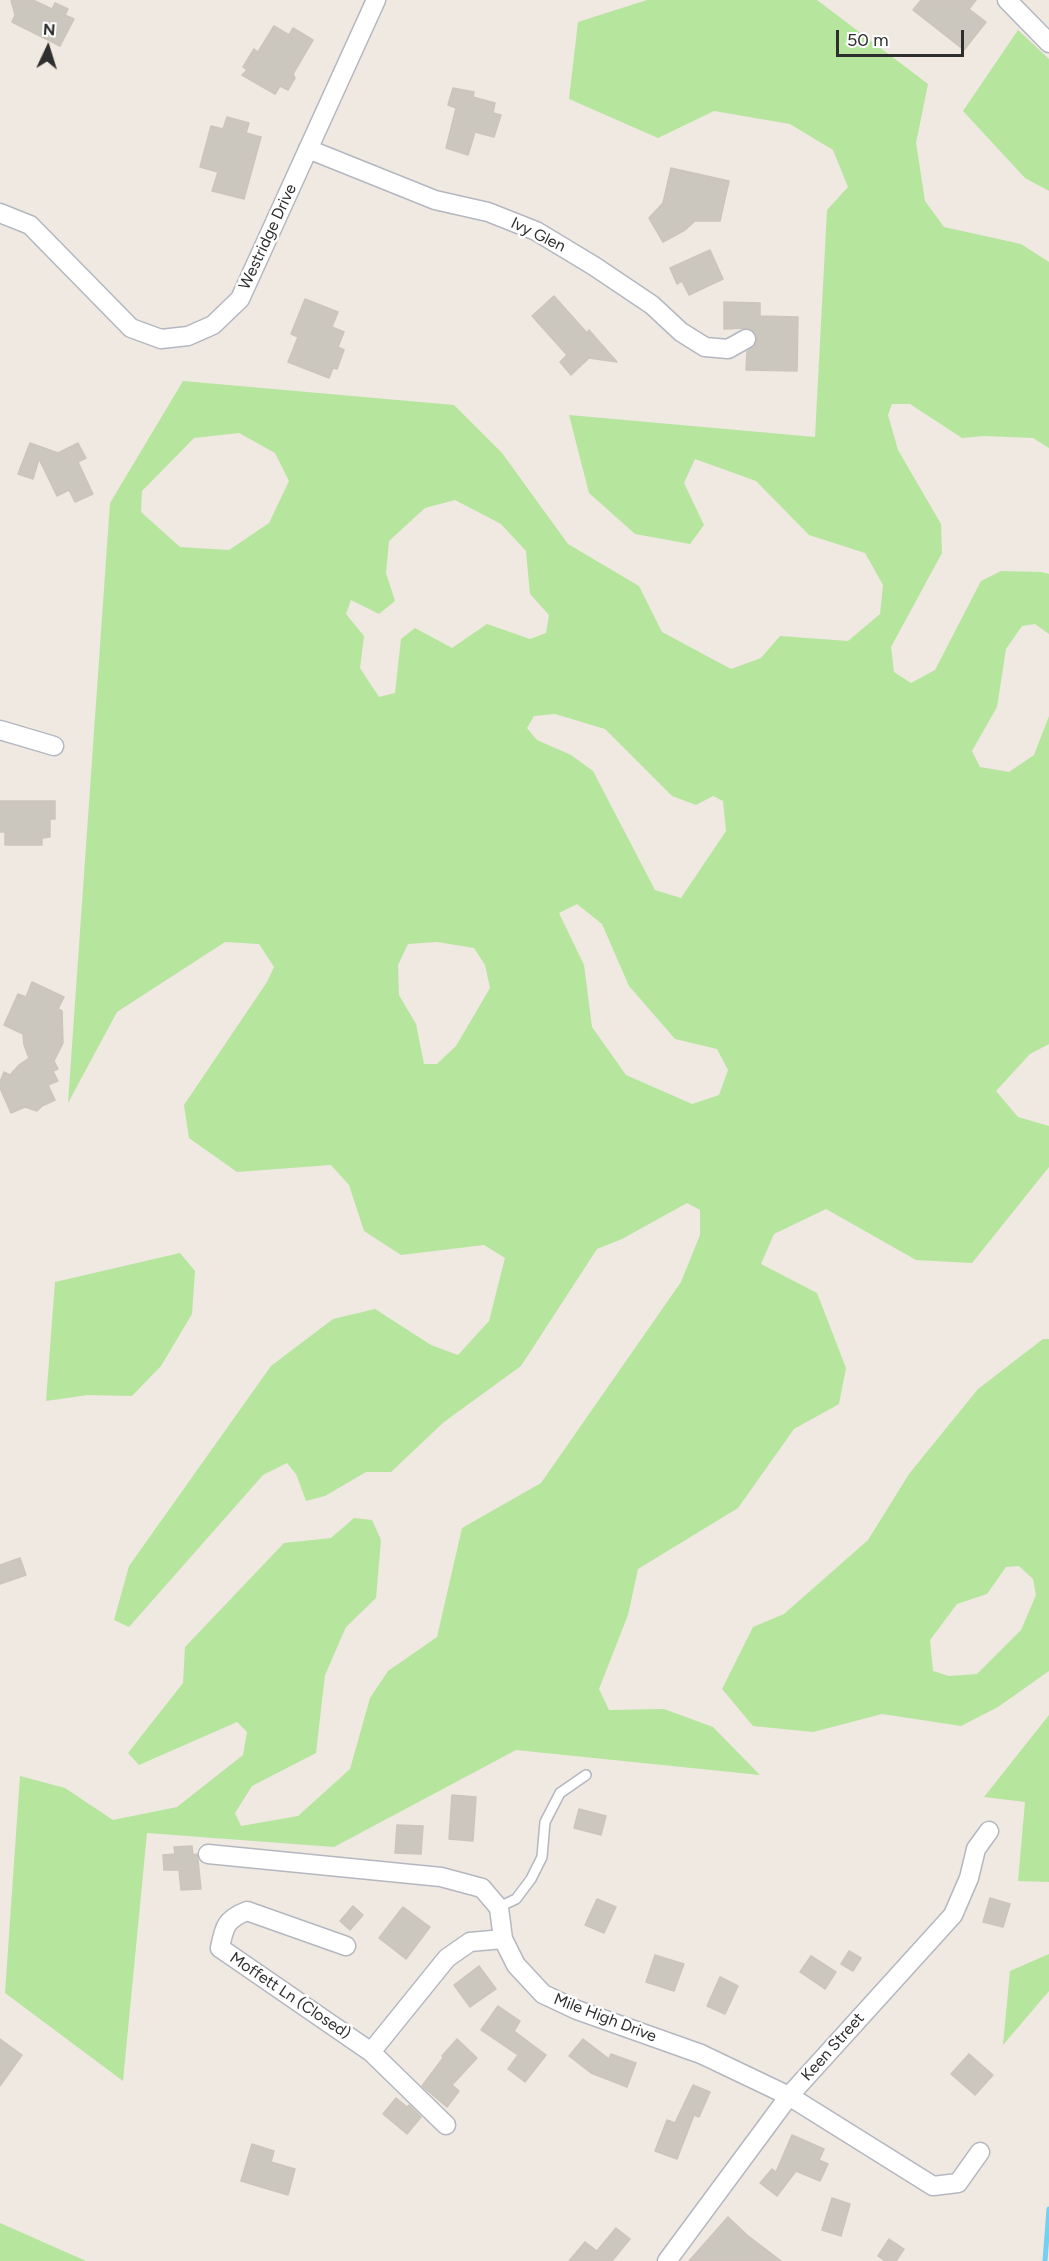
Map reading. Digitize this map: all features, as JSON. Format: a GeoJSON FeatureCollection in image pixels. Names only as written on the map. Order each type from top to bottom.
{"type":"FeatureCollection","features":[{"type":"Feature","properties":{"kind":"street","name":"Westridge Drive"},"geometry":{"type":"LineString","coordinates":[[0,213],[30,225],[131,328],[161,339],[188,336],[213,325],[240,299],[376,0]]}},
{"type":"Feature","properties":{"kind":"street"},"geometry":{"type":"LineString","coordinates":[[1007,0],[1049,43]]}},
{"type":"Feature","properties":{"kind":"street","name":"Ivy Glen"},"geometry":{"type":"LineString","coordinates":[[308,149],[435,200],[488,212],[536,231],[652,305],[681,332],[705,347],[728,349],[746,339]]}},
{"type":"Feature","properties":{"kind":"street"},"geometry":{"type":"LineString","coordinates":[[0,730],[54,746]]}},
{"type":"Feature","properties":{"kind":"street","name":"Keen Street"},"geometry":{"type":"LineString","coordinates":[[667,2261],[789,2096],[953,1915],[969,1878],[976,1850],[989,1831]]}},
{"type":"Feature","properties":{"kind":"street"},"geometry":{"type":"LineString","coordinates":[[208,1854],[441,1877],[482,1888],[499,1907]]}},
{"type":"Feature","properties":{"kind":"street","name":"Mile High Drive"},"geometry":{"type":"LineString","coordinates":[[499,1907],[502,1939],[516,1965],[543,1994],[577,2010],[701,2054],[789,2096],[933,2186],[957,2183],[980,2152]]}},
{"type":"Feature","properties":{"kind":"street","name":"Moffett Ln (Closed)"},"geometry":{"type":"LineString","coordinates":[[346,1946],[247,1911],[234,1916],[223,1930],[220,1948],[371,2052],[446,2126]]}},
{"type":"Feature","properties":{"kind":"street"},"geometry":{"type":"LineString","coordinates":[[371,2052],[447,1958],[470,1942],[502,1939]]}},
{"type":"Feature","properties":{"kind":"lane"},"geometry":{"type":"LineString","coordinates":[[499,1907],[516,1899],[531,1879],[542,1857],[545,1822],[560,1793],[586,1776]]}},
{"type":"Feature","properties":{"kind":"green space"},"geometry":{"type":"Polygon","coordinates":[[[647,0],[817,0],[928,84],[916,143],[925,201],[944,227],[1021,244],[1049,262],[1049,448],[1033,438],[984,436],[962,438],[910,404],[892,404],[888,415],[898,450],[941,524],[942,553],[891,647],[894,672],[911,683],[935,670],[981,581],[1001,571],[1049,574],[1049,634],[1035,624],[1022,626],[1006,649],[997,707],[972,751],[980,767],[1009,772],[1034,755],[1049,716],[1049,1044],[1030,1054],[996,1091],[1018,1117],[1049,1126],[1049,1167],[972,1263],[916,1260],[826,1209],[774,1234],[761,1264],[817,1293],[846,1368],[839,1404],[794,1429],[738,1508],[638,1569],[628,1615],[599,1689],[609,1710],[664,1709],[713,1727],[760,1775],[516,1750],[334,1847],[147,1833],[123,2081],[5,1993],[20,1776],[65,1788],[113,1820],[177,1807],[243,1755],[247,1732],[237,1722],[139,1765],[128,1753],[183,1683],[185,1647],[284,1543],[331,1538],[354,1518],[372,1520],[381,1540],[376,1598],[346,1627],[325,1675],[316,1753],[252,1786],[235,1813],[241,1826],[298,1816],[350,1769],[370,1698],[388,1671],[437,1637],[462,1528],[541,1483],[681,1282],[700,1235],[700,1210],[687,1203],[622,1239],[597,1249],[521,1366],[444,1422],[391,1472],[366,1472],[325,1496],[306,1501],[296,1474],[287,1463],[263,1475],[129,1627],[114,1620],[129,1566],[271,1366],[333,1319],[375,1309],[431,1345],[458,1355],[489,1321],[505,1258],[484,1245],[401,1255],[364,1231],[349,1185],[331,1165],[237,1172],[189,1138],[184,1105],[267,982],[274,967],[259,944],[225,942],[117,1012],[68,1103],[110,503],[183,381],[454,405],[502,453],[568,544],[639,586],[662,632],[731,669],[761,658],[780,636],[848,641],[880,614],[883,585],[865,553],[809,535],[756,481],[695,459],[684,483],[704,525],[690,544],[635,534],[589,493],[569,415],[815,437],[827,210],[848,187],[833,150],[790,124],[714,111],[658,138],[569,99],[578,22],[647,0]],[[239,433],[194,438],[142,491],[141,512],[180,547],[229,550],[269,523],[289,481],[275,453],[239,433]],[[455,500],[425,508],[389,541],[386,573],[395,601],[379,614],[351,600],[346,614],[364,636],[360,668],[379,697],[395,693],[401,639],[415,628],[452,648],[487,624],[530,639],[546,633],[549,615],[530,594],[526,551],[501,524],[455,500]],[[555,714],[534,716],[527,728],[537,740],[571,755],[593,771],[655,890],[681,898],[726,831],[723,801],[713,796],[696,805],[672,796],[605,729],[555,714]],[[577,904],[559,913],[584,965],[592,1027],[626,1075],[692,1104],[719,1095],[728,1070],[717,1049],[675,1039],[629,986],[602,924],[577,904]],[[437,942],[408,944],[398,965],[399,995],[416,1024],[424,1064],[437,1064],[456,1046],[490,988],[485,965],[474,948],[437,942]]]}},
{"type":"Feature","properties":{"kind":"green space"},"geometry":{"type":"Polygon","coordinates":[[[1018,30],[1049,59],[1049,191],[1025,178],[963,111],[1018,30]]]}},
{"type":"Feature","properties":{"kind":"green space"},"geometry":{"type":"Polygon","coordinates":[[[180,1253],[195,1271],[192,1314],[161,1366],[132,1396],[88,1395],[46,1401],[55,1282],[180,1253]]]}},
{"type":"Feature","properties":{"kind":"green space"},"geometry":{"type":"Polygon","coordinates":[[[1043,1339],[1049,1339],[1049,1671],[998,1707],[961,1726],[882,1714],[813,1732],[753,1726],[722,1689],[753,1627],[784,1614],[868,1540],[909,1474],[978,1389],[1043,1339]],[[1019,1566],[1006,1567],[987,1594],[957,1604],[930,1640],[933,1671],[949,1676],[977,1674],[1021,1630],[1036,1595],[1033,1579],[1019,1566]]]}},
{"type":"Feature","properties":{"kind":"green space"},"geometry":{"type":"Polygon","coordinates":[[[1049,1715],[1049,1882],[1018,1881],[1025,1802],[984,1797],[1049,1715]]]}},
{"type":"Feature","properties":{"kind":"green space"},"geometry":{"type":"Polygon","coordinates":[[[1049,1954],[1049,1991],[1003,2045],[1010,1971],[1049,1954]]]}},
{"type":"Feature","properties":{"kind":"green space"},"geometry":{"type":"Polygon","coordinates":[[[0,2223],[86,2261],[0,2261],[0,2223]]]}},
{"type":"Feature","properties":{"kind":"building"},"geometry":{"type":"Polygon","coordinates":[[[11,0],[33,0],[52,9],[55,3],[68,9],[65,15],[74,19],[60,46],[12,22],[15,15],[11,0]]]}},
{"type":"Feature","properties":{"kind":"building"},"geometry":{"type":"Polygon","coordinates":[[[921,0],[976,0],[969,9],[986,22],[964,50],[913,10],[921,0]]]}},
{"type":"Feature","properties":{"kind":"building"},"geometry":{"type":"Polygon","coordinates":[[[274,26],[289,35],[293,28],[313,40],[293,74],[295,78],[288,90],[280,86],[275,94],[242,75],[247,70],[243,67],[254,49],[258,52],[274,26]]]}},
{"type":"Feature","properties":{"kind":"building"},"geometry":{"type":"Polygon","coordinates":[[[453,88],[474,92],[473,97],[495,103],[493,113],[501,115],[494,137],[475,132],[468,155],[446,148],[456,108],[448,105],[453,88]]]}},
{"type":"Feature","properties":{"kind":"building"},"geometry":{"type":"Polygon","coordinates":[[[227,117],[249,123],[246,133],[261,137],[244,199],[212,191],[218,172],[200,167],[211,126],[223,129],[227,117]]]}},
{"type":"Feature","properties":{"kind":"building"},"geometry":{"type":"Polygon","coordinates":[[[671,168],[729,181],[720,221],[695,221],[685,230],[663,242],[649,218],[663,203],[671,168]]]}},
{"type":"Feature","properties":{"kind":"building"},"geometry":{"type":"Polygon","coordinates":[[[710,250],[723,279],[689,295],[682,281],[677,284],[670,268],[710,250]]]}},
{"type":"Feature","properties":{"kind":"building"},"geometry":{"type":"Polygon","coordinates":[[[554,296],[587,333],[589,330],[617,362],[589,358],[571,375],[560,362],[567,355],[532,316],[554,296]]]}},
{"type":"Feature","properties":{"kind":"building"},"geometry":{"type":"Polygon","coordinates":[[[305,299],[338,312],[332,327],[344,332],[338,347],[344,350],[337,369],[333,368],[329,378],[288,362],[298,337],[291,334],[305,299]]]}},
{"type":"Feature","properties":{"kind":"building"},"geometry":{"type":"Polygon","coordinates":[[[724,302],[760,303],[760,316],[798,317],[797,371],[746,370],[747,352],[756,344],[756,334],[747,328],[724,329],[724,302]]]}},
{"type":"Feature","properties":{"kind":"building"},"geometry":{"type":"Polygon","coordinates":[[[30,443],[58,453],[78,443],[86,458],[78,462],[93,494],[75,502],[69,490],[57,496],[39,459],[33,479],[18,474],[30,443]]]}},
{"type":"Feature","properties":{"kind":"building"},"geometry":{"type":"Polygon","coordinates":[[[0,801],[55,801],[55,819],[50,819],[50,837],[42,838],[42,845],[5,845],[5,832],[0,832],[0,801]]]}},
{"type":"Feature","properties":{"kind":"building"},"geometry":{"type":"Polygon","coordinates":[[[32,982],[64,997],[58,1009],[62,1011],[63,1043],[54,1061],[58,1069],[53,1071],[58,1081],[48,1085],[55,1100],[37,1111],[25,1107],[11,1113],[0,1088],[0,1082],[4,1072],[10,1075],[29,1058],[23,1034],[4,1025],[18,994],[26,997],[32,982]]]}},
{"type":"Feature","properties":{"kind":"building"},"geometry":{"type":"Polygon","coordinates":[[[20,1558],[26,1575],[0,1584],[0,1565],[20,1558]]]}},
{"type":"Feature","properties":{"kind":"building"},"geometry":{"type":"Polygon","coordinates":[[[452,1795],[476,1797],[473,1841],[449,1839],[452,1795]]]}},
{"type":"Feature","properties":{"kind":"building"},"geometry":{"type":"Polygon","coordinates":[[[579,1809],[606,1816],[601,1835],[574,1828],[579,1809]]]}},
{"type":"Feature","properties":{"kind":"building"},"geometry":{"type":"Polygon","coordinates":[[[397,1825],[423,1826],[421,1854],[395,1853],[397,1825]]]}},
{"type":"Feature","properties":{"kind":"building"},"geometry":{"type":"Polygon","coordinates":[[[192,1846],[193,1855],[197,1854],[201,1889],[181,1890],[179,1870],[164,1870],[163,1855],[175,1854],[174,1847],[192,1846]]]}},
{"type":"Feature","properties":{"kind":"building"},"geometry":{"type":"Polygon","coordinates":[[[990,1898],[1010,1904],[1003,1927],[983,1922],[990,1898]]]}},
{"type":"Feature","properties":{"kind":"building"},"geometry":{"type":"Polygon","coordinates":[[[597,1899],[616,1907],[604,1933],[585,1925],[597,1899]]]}},
{"type":"Feature","properties":{"kind":"building"},"geometry":{"type":"Polygon","coordinates":[[[353,1906],[363,1915],[350,1930],[340,1921],[353,1906]]]}},
{"type":"Feature","properties":{"kind":"building"},"geometry":{"type":"Polygon","coordinates":[[[403,1907],[430,1927],[406,1959],[379,1938],[403,1907]]]}},
{"type":"Feature","properties":{"kind":"building"},"geometry":{"type":"Polygon","coordinates":[[[849,1951],[861,1958],[853,1971],[841,1964],[849,1951]]]}},
{"type":"Feature","properties":{"kind":"building"},"geometry":{"type":"Polygon","coordinates":[[[655,1955],[684,1964],[674,1991],[646,1982],[655,1955]]]}},
{"type":"Feature","properties":{"kind":"building"},"geometry":{"type":"Polygon","coordinates":[[[811,1956],[836,1972],[825,1989],[800,1972],[811,1956]]]}},
{"type":"Feature","properties":{"kind":"building"},"geometry":{"type":"Polygon","coordinates":[[[479,1966],[496,1989],[470,2007],[454,1985],[479,1966]]]}},
{"type":"Feature","properties":{"kind":"building"},"geometry":{"type":"Polygon","coordinates":[[[720,1977],[738,1986],[725,2014],[707,2006],[720,1977]]]}},
{"type":"Feature","properties":{"kind":"building"},"geometry":{"type":"Polygon","coordinates":[[[498,2006],[520,2021],[514,2031],[546,2055],[525,2082],[508,2069],[518,2055],[481,2030],[498,2006]]]}},
{"type":"Feature","properties":{"kind":"building"},"geometry":{"type":"Polygon","coordinates":[[[0,2039],[22,2055],[0,2086],[0,2039]]]}},
{"type":"Feature","properties":{"kind":"building"},"geometry":{"type":"Polygon","coordinates":[[[457,2039],[477,2058],[452,2085],[459,2091],[447,2107],[422,2086],[443,2058],[442,2056],[457,2039]]]}},
{"type":"Feature","properties":{"kind":"building"},"geometry":{"type":"Polygon","coordinates":[[[583,2039],[609,2059],[611,2054],[636,2063],[627,2087],[591,2073],[569,2056],[583,2039]]]}},
{"type":"Feature","properties":{"kind":"building"},"geometry":{"type":"Polygon","coordinates":[[[969,2054],[993,2075],[975,2095],[951,2074],[969,2054]]]}},
{"type":"Feature","properties":{"kind":"building"},"geometry":{"type":"Polygon","coordinates":[[[693,2085],[710,2092],[699,2117],[694,2115],[677,2159],[655,2151],[667,2120],[675,2123],[693,2085]]]}},
{"type":"Feature","properties":{"kind":"building"},"geometry":{"type":"Polygon","coordinates":[[[396,2098],[407,2107],[409,2105],[421,2117],[407,2134],[383,2114],[396,2098]]]}},
{"type":"Feature","properties":{"kind":"building"},"geometry":{"type":"Polygon","coordinates":[[[792,2135],[824,2149],[819,2160],[828,2164],[820,2181],[796,2171],[777,2196],[760,2183],[772,2169],[776,2172],[792,2135]]]}},
{"type":"Feature","properties":{"kind":"building"},"geometry":{"type":"Polygon","coordinates":[[[252,2144],[274,2151],[271,2162],[295,2169],[288,2195],[241,2181],[252,2144]]]}},
{"type":"Feature","properties":{"kind":"building"},"geometry":{"type":"Polygon","coordinates":[[[832,2198],[850,2204],[841,2236],[822,2230],[832,2198]]]}},
{"type":"Feature","properties":{"kind":"building"},"geometry":{"type":"Polygon","coordinates":[[[728,2217],[747,2235],[781,2261],[689,2261],[728,2217]]]}},
{"type":"Feature","properties":{"kind":"building"},"geometry":{"type":"Polygon","coordinates":[[[616,2228],[630,2239],[612,2261],[569,2261],[585,2242],[597,2251],[616,2228]]]}},
{"type":"Feature","properties":{"kind":"building"},"geometry":{"type":"Polygon","coordinates":[[[889,2239],[904,2249],[896,2261],[885,2261],[878,2256],[889,2239]]]}},
{"type":"Feature","properties":{"kind":"waterway"},"geometry":{"type":"LineString","coordinates":[[1045,2261],[1049,2209]]}}]}
